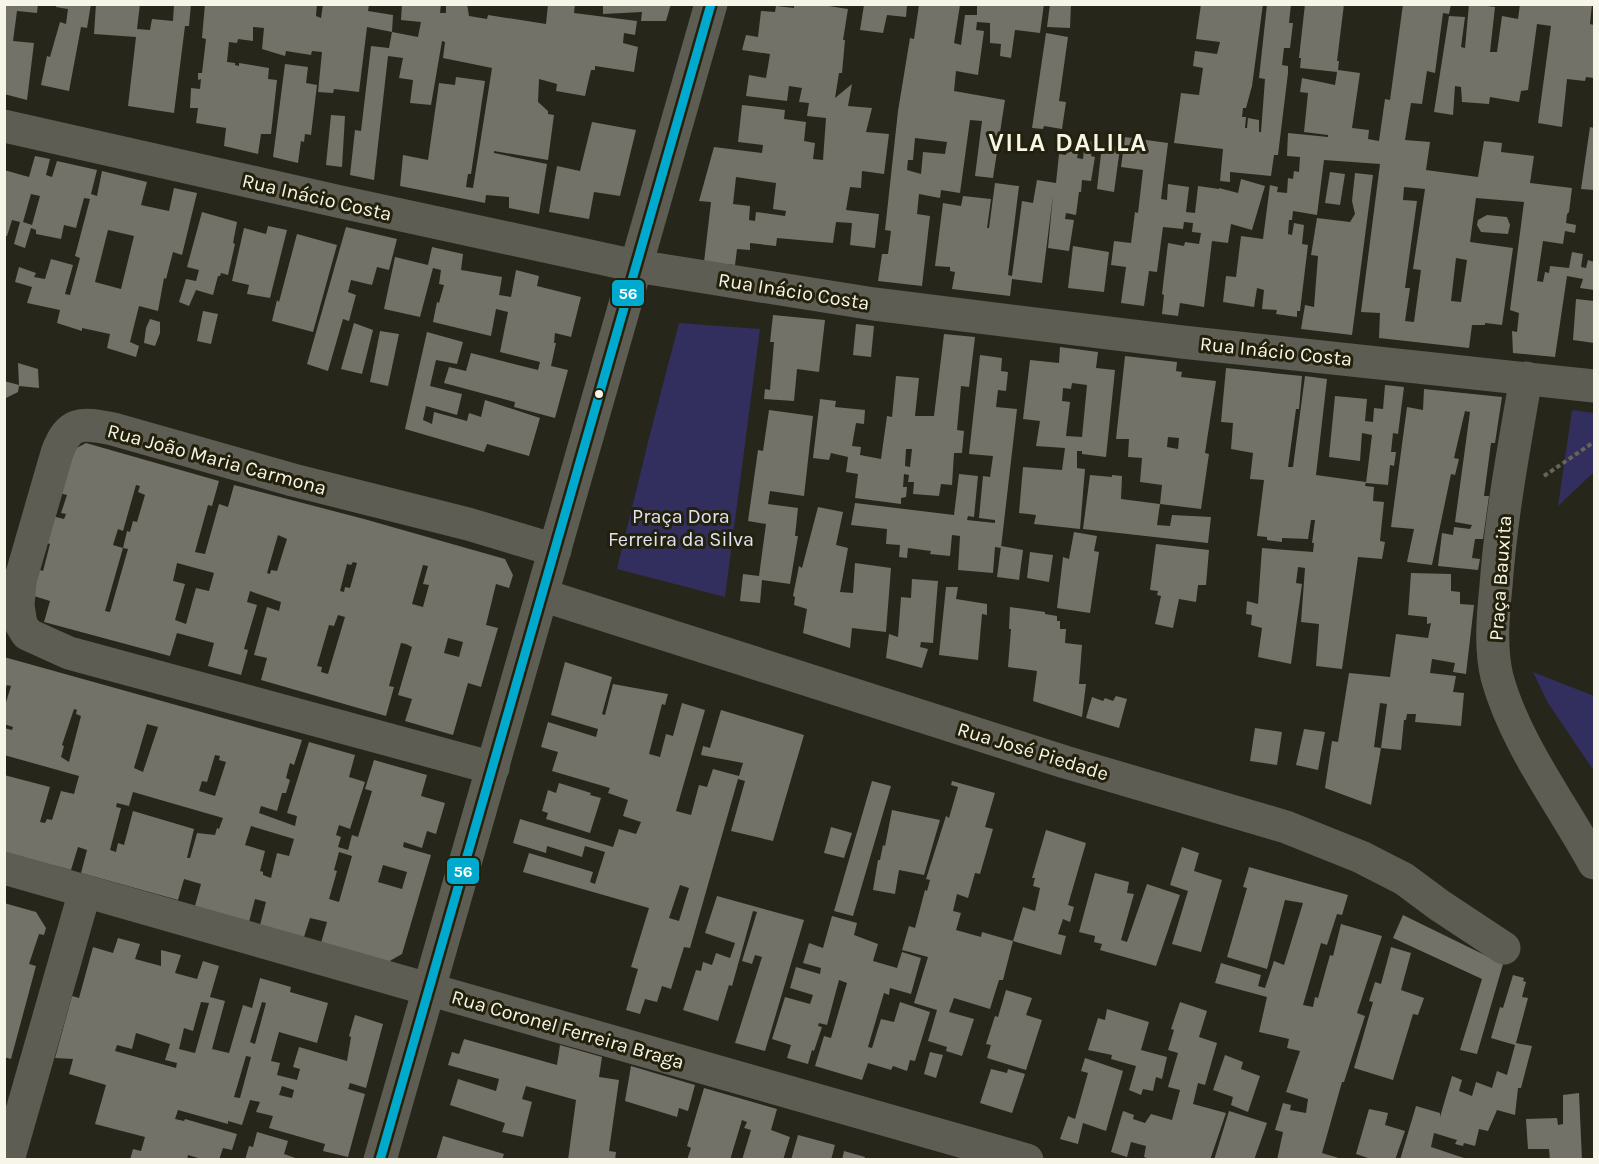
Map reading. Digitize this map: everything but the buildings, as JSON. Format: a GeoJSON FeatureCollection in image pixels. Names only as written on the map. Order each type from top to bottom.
{"type":"FeatureCollection","features":[{"type":"Feature","properties":{"kind":"street"},"geometry":{"type":"LineString","coordinates":[[380,1160],[711,4]]}},
{"type":"Feature","properties":{"kind":"street","name":"Rua Inácio Costa"},"geometry":{"type":"LineString","coordinates":[[4,126],[636,267],[874,304],[1182,342],[1594,386]]}},
{"type":"Feature","properties":{"kind":"street","name":"Praça Bauxita"},"geometry":{"type":"LineString","coordinates":[[1526,378],[1497,569],[1492,626],[1497,675],[1510,714],[1594,863]]}},
{"type":"Feature","properties":{"kind":"street","name":"Rua João Maria Carmona"},"geometry":{"type":"LineString","coordinates":[[492,768],[69,653],[27,634],[21,624],[18,606],[20,581],[63,437],[72,428],[86,424],[468,524],[555,550]]}},
{"type":"Feature","properties":{"kind":"street","name":"Rua José Piedade"},"geometry":{"type":"LineString","coordinates":[[542,595],[1065,762],[1286,827],[1361,857],[1404,879],[1504,948]]}},
{"type":"Feature","properties":{"kind":"street","name":"Rua Coronel Ferreira Braga"},"geometry":{"type":"LineString","coordinates":[[4,868],[1027,1160]]}},
{"type":"Feature","properties":{"kind":"street"},"geometry":{"type":"LineString","coordinates":[[8,1160],[85,891]]}},
{"type":"Feature","properties":{"kind":"path"},"geometry":{"type":"LineString","coordinates":[[1506,501],[1594,442]]}},
{"type":"Feature","properties":{"kind":"green space","name":"Praça Dora Ferreira da Silva"},"geometry":{"type":"Polygon","coordinates":[[[679,323],[760,329],[725,597],[617,569],[679,323]]]}},
{"type":"Feature","properties":{"kind":"green space"},"geometry":{"type":"Polygon","coordinates":[[[1572,410],[1594,413],[1594,472],[1558,506],[1572,410]]]}},
{"type":"Feature","properties":{"kind":"green space"},"geometry":{"type":"Polygon","coordinates":[[[1533,672],[1594,696],[1594,771],[1548,703],[1533,672]]]}},
{"type":"Feature","properties":{"kind":"transit line","name":"56"},"geometry":{"type":"LineString","coordinates":[[380,1160],[711,4]]}},
{"type":"Feature","properties":{"kind":"district","name":"VILA DALILA"},"geometry":{"type":"Point","coordinates":[1068,142]}}]}
